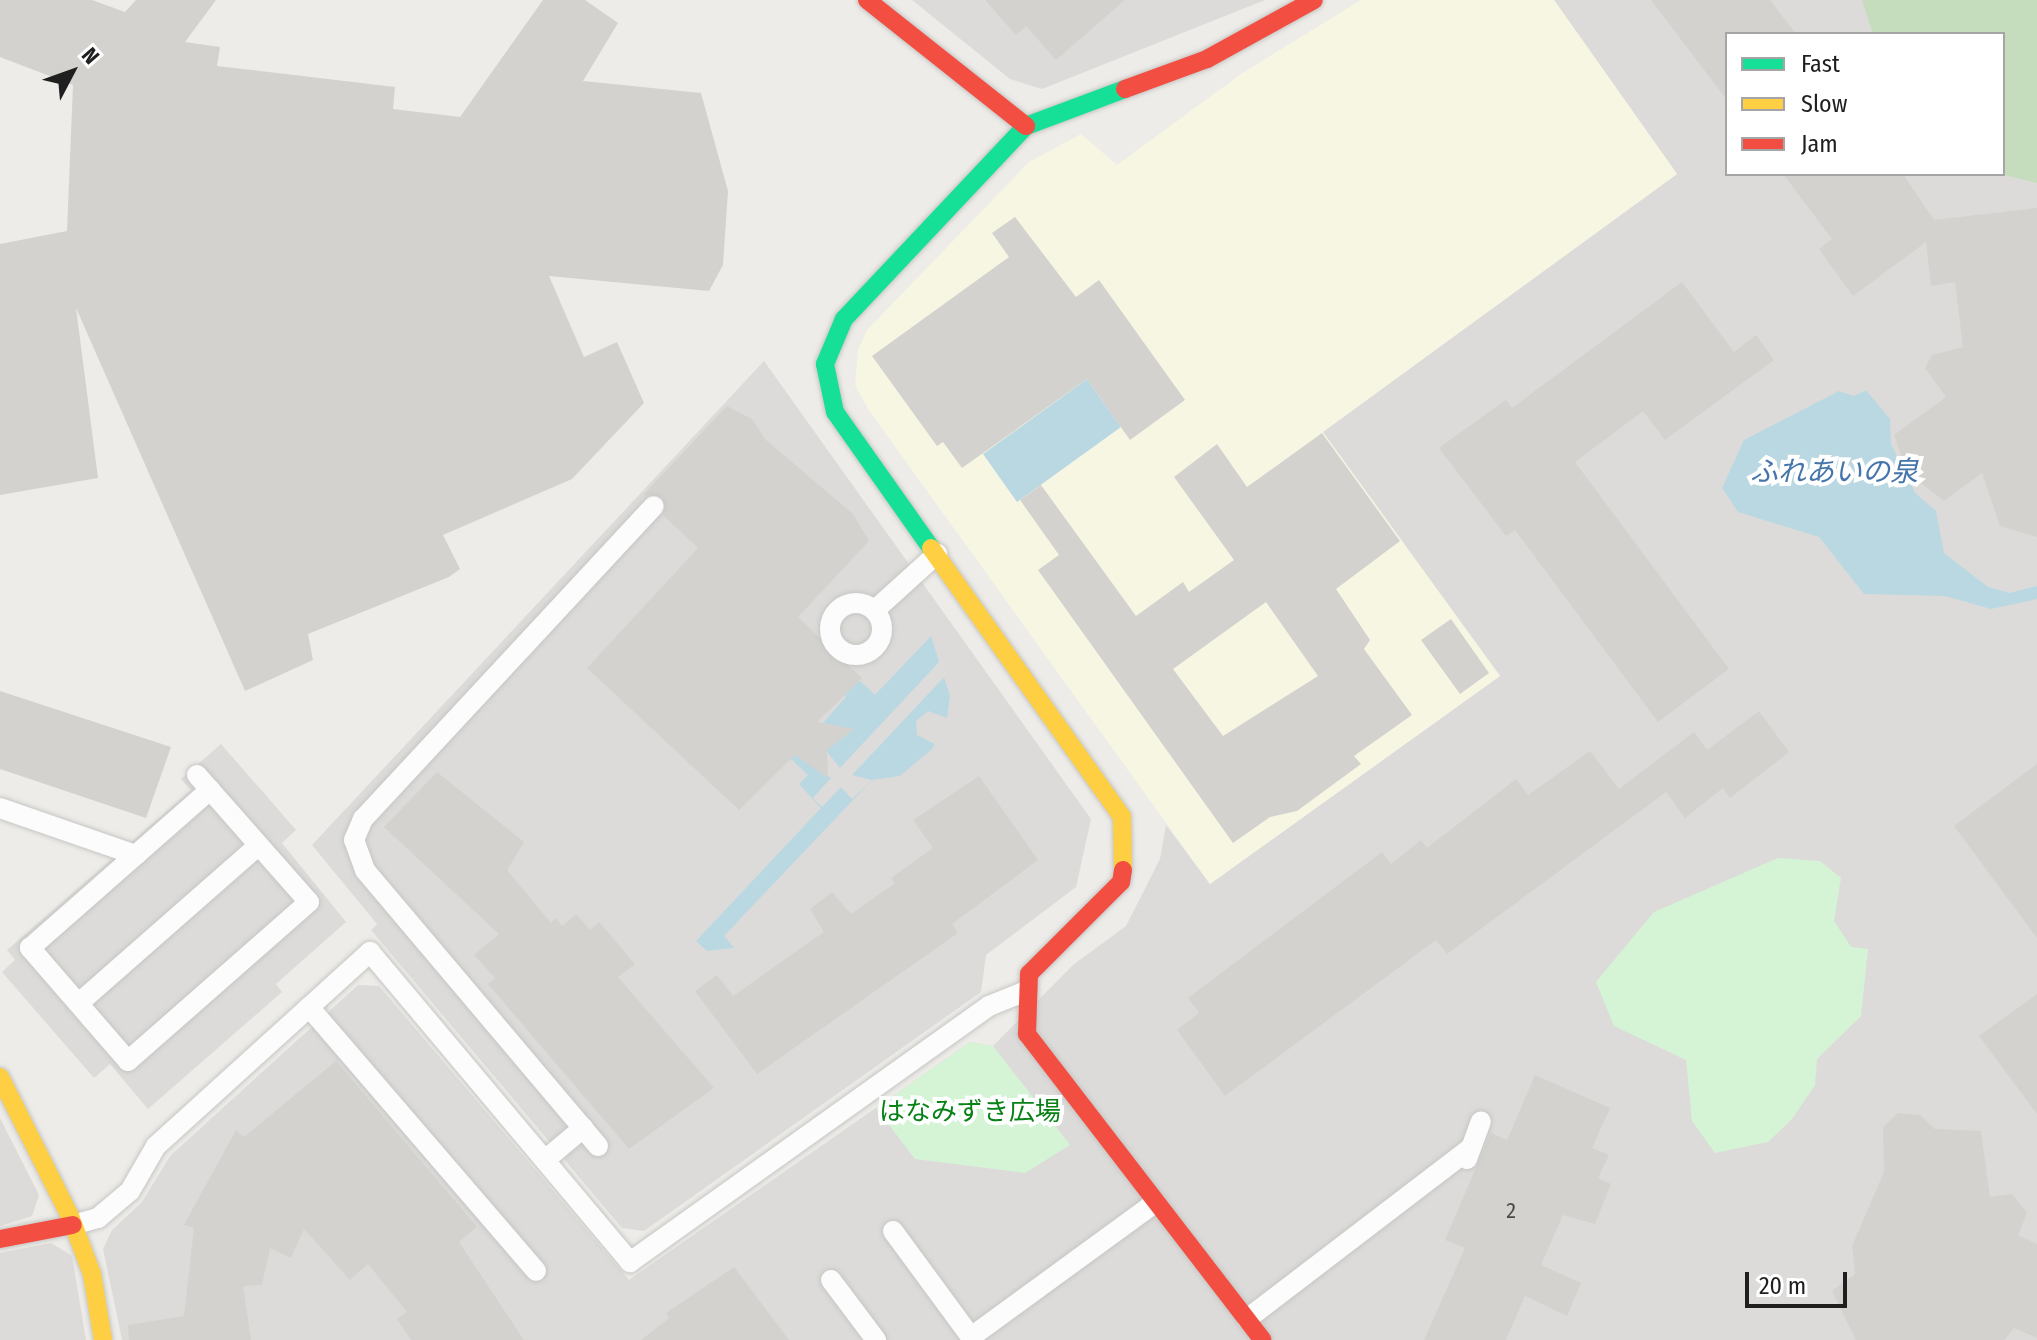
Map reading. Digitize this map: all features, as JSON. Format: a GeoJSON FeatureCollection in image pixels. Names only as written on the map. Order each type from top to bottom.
{"type":"FeatureCollection","features":[{"type":"Feature","properties":{"kind":"street"},"geometry":{"type":"LineString","coordinates":[[867,0],[1026,126]]}},
{"type":"Feature","properties":{"kind":"street"},"geometry":{"type":"LineString","coordinates":[[1263,1340],[1035,1049],[1024,1021],[1026,991],[1042,955],[1113,895],[1125,865],[1126,834],[1112,799],[835,412],[826,389],[827,351],[844,319],[1026,126],[1207,59],[1314,0]]}},
{"type":"Feature","properties":{"kind":"street"},"geometry":{"type":"LineString","coordinates":[[0,1077],[73,1225],[92,1274],[103,1340]]}},
{"type":"Feature","properties":{"kind":"street"},"geometry":{"type":"LineString","coordinates":[[0,1239],[73,1225]]}},
{"type":"Feature","properties":{"kind":"lane"},"geometry":{"type":"LineString","coordinates":[[891,20],[906,1]]}},
{"type":"Feature","properties":{"kind":"lane"},"geometry":{"type":"LineString","coordinates":[[598,1146],[365,870],[354,840],[363,819],[654,506]]}},
{"type":"Feature","properties":{"kind":"lane"},"geometry":{"type":"LineString","coordinates":[[875,610],[937,554]]}},
{"type":"Feature","properties":{"kind":"lane"},"geometry":{"type":"LineString","coordinates":[[204,782],[258,846],[309,902],[128,1061],[30,948],[136,855],[204,782]]}},
{"type":"Feature","properties":{"kind":"lane"},"geometry":{"type":"LineString","coordinates":[[0,808],[136,855]]}},
{"type":"Feature","properties":{"kind":"lane"},"geometry":{"type":"LineString","coordinates":[[79,1003],[258,846]]}},
{"type":"Feature","properties":{"kind":"lane"},"geometry":{"type":"LineString","coordinates":[[73,1225],[98,1218],[130,1191],[156,1146],[370,952],[630,1262],[989,1006],[1026,991]]}},
{"type":"Feature","properties":{"kind":"lane"},"geometry":{"type":"LineString","coordinates":[[309,1007],[536,1271]]}},
{"type":"Feature","properties":{"kind":"lane"},"geometry":{"type":"LineString","coordinates":[[1463,1169],[1481,1121]]}},
{"type":"Feature","properties":{"kind":"lane"},"geometry":{"type":"LineString","coordinates":[[545,1160],[583,1128]]}},
{"type":"Feature","properties":{"kind":"lane"},"geometry":{"type":"LineString","coordinates":[[1247,1319],[1471,1148]]}},
{"type":"Feature","properties":{"kind":"lane"},"geometry":{"type":"LineString","coordinates":[[893,1231],[971,1339],[1155,1203]]}},
{"type":"Feature","properties":{"kind":"lane"},"geometry":{"type":"LineString","coordinates":[[831,1280],[876,1340]]}},
{"type":"Feature","properties":{"kind":"shaded area"},"geometry":{"type":"Polygon","coordinates":[[[912,0],[1265,0],[1042,89],[1010,79],[912,0]]]}},
{"type":"Feature","properties":{"kind":"shaded area"},"geometry":{"type":"Polygon","coordinates":[[[1361,0],[1554,0],[1677,174],[1323,432],[1500,676],[1210,884],[868,409],[855,385],[858,350],[867,330],[1029,162],[1081,134],[1117,165],[1241,74],[1361,0]]]}},
{"type":"Feature","properties":{"kind":"shaded area"},"geometry":{"type":"Polygon","coordinates":[[[1554,0],[2037,0],[2037,1340],[122,1340],[103,1249],[112,1230],[142,1202],[170,1156],[358,985],[379,986],[629,1280],[970,1042],[993,1046],[1073,965],[1126,926],[1160,859],[1166,825],[1210,884],[1500,676],[1322,432],[1677,174],[1554,0]]]}},
{"type":"Feature","properties":{"kind":"shaded area"},"geometry":{"type":"Polygon","coordinates":[[[764,361],[1091,819],[1076,887],[986,955],[981,992],[644,1231],[622,1228],[371,930],[377,924],[312,845],[764,361]]]}},
{"type":"Feature","properties":{"kind":"shaded area"},"geometry":{"type":"Polygon","coordinates":[[[221,744],[296,830],[282,843],[346,922],[276,984],[282,992],[148,1109],[110,1064],[94,1078],[2,972],[15,960],[7,950],[191,790],[181,779],[221,744]]]}},
{"type":"Feature","properties":{"kind":"shaded area"},"geometry":{"type":"Polygon","coordinates":[[[0,1118],[39,1195],[32,1216],[0,1226],[0,1118]]]}},
{"type":"Feature","properties":{"kind":"shaded area"},"geometry":{"type":"Polygon","coordinates":[[[51,1243],[72,1256],[86,1340],[0,1340],[0,1253],[51,1243]]]}},
{"type":"Feature","properties":{"kind":"green space"},"geometry":{"type":"Polygon","coordinates":[[[1862,0],[2037,0],[2037,183],[2005,175],[2005,32],[1872,32],[1862,0]]]}},
{"type":"Feature","properties":{"kind":"green space"},"geometry":{"type":"Polygon","coordinates":[[[1778,858],[1820,861],[1841,878],[1834,921],[1851,947],[1868,949],[1861,1016],[1817,1059],[1815,1085],[1792,1119],[1768,1142],[1715,1153],[1692,1121],[1686,1060],[1614,1026],[1596,982],[1654,912],[1778,858]]]}},
{"type":"Feature","properties":{"kind":"green space","name":"はなみずき広場"},"geometry":{"type":"Polygon","coordinates":[[[970,1042],[993,1046],[1070,1145],[1025,1173],[915,1159],[876,1108],[970,1042]]]}},
{"type":"Feature","properties":{"kind":"water"},"geometry":{"type":"Polygon","coordinates":[[[1087,379],[1121,427],[1017,502],[983,454],[1087,379]]]}},
{"type":"Feature","properties":{"kind":"water","name":"ふれあいの泉"},"geometry":{"type":"Polygon","coordinates":[[[1866,390],[1890,419],[1891,444],[1915,493],[1936,511],[1944,553],[1988,587],[2010,593],[2037,586],[2037,599],[1991,609],[1945,596],[1864,594],[1819,537],[1738,512],[1722,488],[1744,440],[1839,391],[1854,396],[1866,390]]]}},
{"type":"Feature","properties":{"kind":"water"},"geometry":{"type":"Polygon","coordinates":[[[931,636],[950,696],[947,718],[928,711],[916,721],[917,735],[935,744],[932,749],[900,776],[872,780],[724,936],[734,948],[707,951],[696,941],[821,808],[799,784],[808,775],[791,759],[846,697],[839,689],[860,681],[875,695],[931,636]]]}},
{"type":"Feature","properties":{"kind":"pier"},"geometry":{"type":"Polygon","coordinates":[[[942,659],[948,673],[852,775],[872,780],[852,799],[841,787],[822,807],[813,798],[831,778],[822,771],[824,748],[840,768],[942,659]]]}},
{"type":"Feature","properties":{"kind":"building"},"geometry":{"type":"Polygon","coordinates":[[[0,0],[92,0],[125,12],[136,0],[216,0],[185,42],[220,47],[217,66],[395,87],[393,109],[460,117],[543,0],[585,0],[618,23],[583,81],[701,93],[728,191],[723,265],[709,291],[549,276],[584,357],[617,342],[644,403],[572,479],[443,535],[460,569],[449,577],[308,634],[313,660],[245,691],[76,308],[98,478],[0,495],[0,244],[67,231],[73,85],[0,57],[0,0]]]}},
{"type":"Feature","properties":{"kind":"building"},"geometry":{"type":"Polygon","coordinates":[[[985,0],[1125,0],[1056,60],[1026,26],[1016,35],[985,0]]]}},
{"type":"Feature","properties":{"kind":"building"},"geometry":{"type":"Polygon","coordinates":[[[1651,0],[1770,0],[1794,32],[1725,32],[1725,97],[1651,0]]]}},
{"type":"Feature","properties":{"kind":"building"},"geometry":{"type":"Polygon","coordinates":[[[1785,176],[1904,176],[1934,220],[2037,208],[2037,537],[2000,526],[1982,473],[1944,501],[1907,472],[1894,435],[1946,397],[1925,368],[1932,355],[1963,347],[1955,282],[1931,286],[1926,242],[1853,296],[1819,249],[1832,239],[1785,176]]]}},
{"type":"Feature","properties":{"kind":"building"},"geometry":{"type":"Polygon","coordinates":[[[1015,217],[1076,297],[1099,280],[1185,400],[1130,440],[1087,379],[962,468],[943,442],[937,446],[872,356],[1009,257],[992,233],[1015,217]]]}},
{"type":"Feature","properties":{"kind":"building"},"geometry":{"type":"Polygon","coordinates":[[[1682,282],[1734,352],[1756,335],[1774,360],[1665,440],[1643,411],[1575,462],[1729,669],[1658,722],[1515,530],[1506,536],[1439,448],[1506,400],[1512,408],[1682,282]]]}},
{"type":"Feature","properties":{"kind":"building"},"geometry":{"type":"Polygon","coordinates":[[[727,406],[752,419],[766,440],[853,514],[869,541],[798,617],[862,678],[817,722],[854,729],[827,750],[828,778],[795,755],[739,810],[587,668],[698,548],[663,515],[663,497],[643,495],[727,406]]]}},
{"type":"Feature","properties":{"kind":"building"},"geometry":{"type":"Polygon","coordinates":[[[1322,433],[1400,541],[1336,589],[1370,640],[1364,649],[1412,715],[1354,756],[1361,764],[1297,811],[1270,817],[1233,843],[1038,570],[1059,555],[1020,500],[1041,485],[1136,616],[1183,582],[1189,592],[1234,560],[1174,477],[1217,444],[1247,487],[1322,433]],[[1266,602],[1173,669],[1223,736],[1318,676],[1266,602]]]}},
{"type":"Feature","properties":{"kind":"building"},"geometry":{"type":"Polygon","coordinates":[[[1451,619],[1489,673],[1460,694],[1421,640],[1451,619]]]}},
{"type":"Feature","properties":{"kind":"building"},"geometry":{"type":"Polygon","coordinates":[[[0,691],[171,747],[146,818],[0,769],[0,691]]]}},
{"type":"Feature","properties":{"kind":"building"},"geometry":{"type":"Polygon","coordinates":[[[1759,711],[1789,752],[1730,798],[1723,788],[1685,818],[1666,792],[1447,954],[1436,940],[1225,1096],[1177,1030],[1199,1013],[1188,998],[1382,852],[1391,864],[1421,840],[1427,848],[1516,779],[1528,795],[1590,751],[1619,789],[1694,732],[1707,750],[1759,711]]]}},
{"type":"Feature","properties":{"kind":"building"},"geometry":{"type":"Polygon","coordinates":[[[2037,764],[2037,938],[1954,826],[2037,764]]]}},
{"type":"Feature","properties":{"kind":"building"},"geometry":{"type":"Polygon","coordinates":[[[437,772],[524,842],[507,870],[551,923],[556,918],[562,926],[576,914],[590,930],[599,922],[635,964],[618,977],[714,1088],[629,1149],[488,984],[495,978],[474,955],[499,934],[384,827],[437,772]]]}},
{"type":"Feature","properties":{"kind":"building"},"geometry":{"type":"Polygon","coordinates":[[[979,776],[1038,860],[952,924],[958,933],[757,1074],[695,991],[717,975],[733,996],[824,932],[810,909],[832,892],[851,914],[895,883],[891,878],[933,848],[913,820],[979,776]]]}},
{"type":"Feature","properties":{"kind":"building"},"geometry":{"type":"Polygon","coordinates":[[[2037,994],[2037,1114],[1979,1036],[2037,994]]]}},
{"type":"Feature","properties":{"kind":"building"},"geometry":{"type":"Polygon","coordinates":[[[336,1061],[477,1227],[459,1242],[524,1340],[411,1340],[397,1319],[407,1312],[368,1264],[350,1280],[304,1229],[291,1258],[270,1248],[262,1285],[243,1286],[251,1340],[129,1340],[128,1325],[184,1316],[194,1228],[184,1225],[236,1130],[244,1137],[336,1061]]]}},
{"type":"Feature","properties":{"kind":"building"},"geometry":{"type":"Polygon","coordinates":[[[1535,1075],[1610,1108],[1592,1148],[1609,1155],[1598,1178],[1611,1184],[1595,1224],[1563,1215],[1541,1265],[1581,1283],[1567,1316],[1525,1296],[1506,1340],[1424,1340],[1465,1248],[1445,1240],[1491,1133],[1507,1140],[1535,1075]]]}},
{"type":"Feature","properties":{"kind":"building"},"geometry":{"type":"Polygon","coordinates":[[[1898,1113],[1920,1115],[1935,1129],[1981,1131],[1990,1197],[2012,1194],[2027,1213],[2018,1235],[2037,1244],[2037,1338],[2014,1328],[2004,1340],[1856,1340],[1832,1291],[1855,1274],[1852,1246],[1884,1172],[1883,1127],[1898,1113]]]}},
{"type":"Feature","properties":{"kind":"building"},"geometry":{"type":"Polygon","coordinates":[[[734,1267],[789,1340],[641,1340],[669,1318],[666,1313],[734,1267]]]}},
{"type":"Feature","properties":{"kind":"traffic: fast"},"geometry":{"type":"LineString","coordinates":[[931,548],[835,412],[825,364],[844,319],[1026,126],[1125,89]]}},
{"type":"Feature","properties":{"kind":"traffic: slow"},"geometry":{"type":"LineString","coordinates":[[931,548],[1122,817],[1123,870]]}},
{"type":"Feature","properties":{"kind":"traffic: slow"},"geometry":{"type":"LineString","coordinates":[[0,1077],[70,1216],[92,1274],[103,1340]]}},
{"type":"Feature","properties":{"kind":"traffic: jam"},"geometry":{"type":"LineString","coordinates":[[867,0],[1026,126]]}},
{"type":"Feature","properties":{"kind":"traffic: jam"},"geometry":{"type":"LineString","coordinates":[[1125,89],[1207,59],[1314,0]]}},
{"type":"Feature","properties":{"kind":"traffic: jam"},"geometry":{"type":"LineString","coordinates":[[1123,870],[1121,882],[1029,974],[1027,1034],[1263,1340]]}},
{"type":"Feature","properties":{"kind":"traffic: jam"},"geometry":{"type":"LineString","coordinates":[[0,1239],[73,1225]]}}]}
